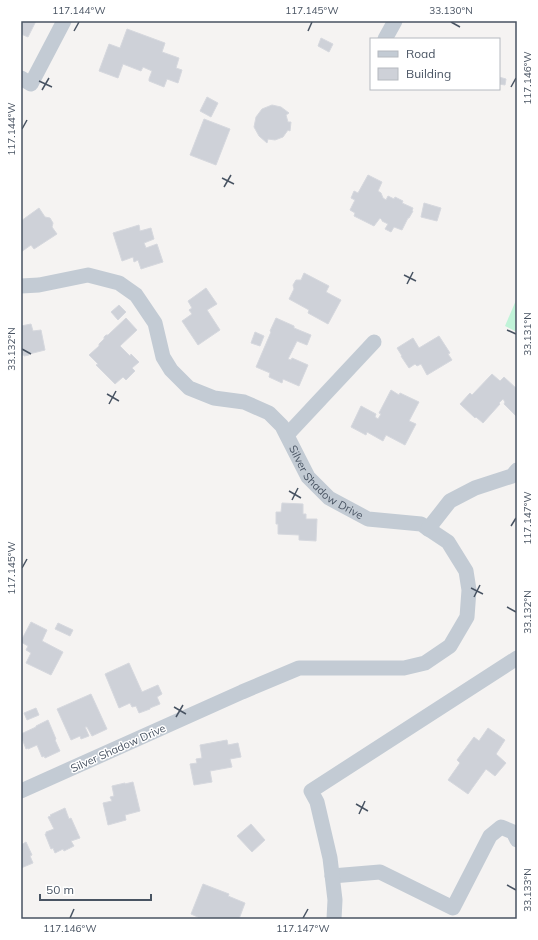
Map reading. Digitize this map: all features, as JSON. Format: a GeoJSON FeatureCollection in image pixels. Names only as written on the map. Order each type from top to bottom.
{"type":"FeatureCollection","features":[{"type":"Feature","properties":{"kind":"street"},"geometry":{"type":"LineString","coordinates":[[26,81],[64,21]]}},
{"type":"Feature","properties":{"kind":"street"},"geometry":{"type":"LineString","coordinates":[[386,38],[395,21]]}},
{"type":"Feature","properties":{"kind":"street","name":"Silver Shadow Drive"},"geometry":{"type":"LineString","coordinates":[[21,286],[39,285],[88,275],[119,283],[136,295],[155,323],[163,357],[171,370],[190,388],[214,398],[244,402],[269,414],[282,426],[308,477],[329,498],[368,519],[420,524],[448,542],[466,571],[469,590],[467,617],[450,646],[425,663],[404,668],[299,668],[21,791]]}},
{"type":"Feature","properties":{"kind":"street"},"geometry":{"type":"LineString","coordinates":[[286,435],[374,342]]}},
{"type":"Feature","properties":{"kind":"street"},"geometry":{"type":"LineString","coordinates":[[428,529],[450,501],[475,488],[512,476],[517,470]]}},
{"type":"Feature","properties":{"kind":"street"},"geometry":{"type":"LineString","coordinates":[[334,919],[335,900],[330,858],[317,802],[311,791],[517,658]]}},
{"type":"Feature","properties":{"kind":"street"},"geometry":{"type":"LineString","coordinates":[[332,876],[380,872],[453,908],[490,836],[502,827],[513,832],[517,840]]}},
{"type":"Feature","properties":{"kind":"green space"},"geometry":{"type":"Polygon","coordinates":[[[517,298],[517,332],[505,326],[517,298]]]}},
{"type":"Feature","properties":{"kind":"building"},"geometry":{"type":"Polygon","coordinates":[[[21,21],[36,21],[28,37],[21,34],[21,21]]]}},
{"type":"Feature","properties":{"kind":"building"},"geometry":{"type":"Polygon","coordinates":[[[127,29],[165,43],[162,52],[179,58],[176,68],[182,70],[178,83],[167,79],[164,87],[149,81],[152,71],[143,67],[141,71],[123,64],[118,78],[99,71],[109,44],[120,48],[127,29]]]}},
{"type":"Feature","properties":{"kind":"building"},"geometry":{"type":"Polygon","coordinates":[[[321,38],[333,44],[329,52],[318,46],[321,38]]]}},
{"type":"Feature","properties":{"kind":"building"},"geometry":{"type":"Polygon","coordinates":[[[500,77],[506,79],[505,85],[500,84],[500,77]]]}},
{"type":"Feature","properties":{"kind":"building"},"geometry":{"type":"Polygon","coordinates":[[[207,97],[218,103],[211,117],[200,111],[207,97]]]}},
{"type":"Feature","properties":{"kind":"building"},"geometry":{"type":"Polygon","coordinates":[[[272,105],[281,107],[289,113],[286,115],[288,122],[291,122],[290,131],[288,130],[283,137],[275,140],[268,139],[267,143],[259,136],[254,127],[256,117],[262,109],[272,105]]]}},
{"type":"Feature","properties":{"kind":"building"},"geometry":{"type":"Polygon","coordinates":[[[204,119],[230,129],[216,165],[190,155],[204,119]]]}},
{"type":"Feature","properties":{"kind":"building"},"geometry":{"type":"Polygon","coordinates":[[[368,175],[382,182],[378,191],[381,193],[383,198],[386,200],[388,196],[394,199],[395,197],[403,201],[402,203],[413,208],[413,211],[402,230],[394,227],[391,232],[385,229],[388,224],[380,218],[374,226],[354,216],[355,213],[350,210],[355,200],[351,198],[354,191],[358,193],[368,175]]]}},
{"type":"Feature","properties":{"kind":"building"},"geometry":{"type":"Polygon","coordinates":[[[424,203],[441,208],[437,221],[421,217],[424,203]]]}},
{"type":"Feature","properties":{"kind":"building"},"geometry":{"type":"Polygon","coordinates":[[[39,208],[45,217],[50,218],[53,223],[52,227],[57,234],[34,249],[31,245],[21,252],[21,221],[39,208]]]}},
{"type":"Feature","properties":{"kind":"building"},"geometry":{"type":"Polygon","coordinates":[[[139,225],[140,231],[151,228],[154,239],[144,243],[146,248],[157,244],[163,262],[141,269],[138,260],[134,262],[133,257],[122,261],[113,233],[139,225]]]}},
{"type":"Feature","properties":{"kind":"building"},"geometry":{"type":"Polygon","coordinates":[[[304,273],[329,286],[326,292],[341,300],[328,324],[308,313],[309,310],[289,299],[294,289],[293,285],[296,280],[301,280],[304,273]]]}},
{"type":"Feature","properties":{"kind":"building"},"geometry":{"type":"Polygon","coordinates":[[[206,288],[217,304],[207,310],[220,330],[198,345],[182,321],[192,314],[189,310],[192,308],[188,301],[206,288]]]}},
{"type":"Feature","properties":{"kind":"building"},"geometry":{"type":"Polygon","coordinates":[[[119,305],[126,312],[118,320],[111,312],[119,305]]]}},
{"type":"Feature","properties":{"kind":"building"},"geometry":{"type":"Polygon","coordinates":[[[126,318],[137,330],[120,346],[130,356],[131,354],[139,362],[132,368],[135,371],[126,380],[123,377],[115,384],[96,365],[98,364],[89,355],[99,346],[106,335],[108,335],[126,318]]]}},
{"type":"Feature","properties":{"kind":"building"},"geometry":{"type":"Polygon","coordinates":[[[276,318],[311,335],[307,345],[297,341],[288,359],[291,360],[292,358],[308,365],[299,386],[283,379],[282,383],[269,377],[270,373],[256,367],[276,318]]]}},
{"type":"Feature","properties":{"kind":"building"},"geometry":{"type":"Polygon","coordinates":[[[31,324],[33,331],[41,330],[45,350],[24,356],[21,355],[21,326],[31,324]]]}},
{"type":"Feature","properties":{"kind":"building"},"geometry":{"type":"Polygon","coordinates":[[[255,332],[264,336],[260,346],[251,343],[255,332]]]}},
{"type":"Feature","properties":{"kind":"building"},"geometry":{"type":"Polygon","coordinates":[[[439,336],[450,353],[448,354],[452,360],[427,375],[421,364],[417,366],[415,364],[409,368],[397,348],[413,338],[419,348],[439,336]]]}},
{"type":"Feature","properties":{"kind":"building"},"geometry":{"type":"Polygon","coordinates":[[[492,374],[500,381],[504,377],[517,389],[517,415],[516,416],[504,404],[505,402],[503,399],[483,423],[476,417],[475,418],[460,404],[470,393],[472,395],[492,374]]]}},
{"type":"Feature","properties":{"kind":"building"},"geometry":{"type":"Polygon","coordinates":[[[391,390],[399,395],[400,393],[419,402],[409,421],[416,424],[405,445],[386,435],[383,441],[367,432],[366,435],[351,427],[361,406],[376,414],[375,417],[378,419],[381,414],[379,413],[391,390]]]}},
{"type":"Feature","properties":{"kind":"building"},"geometry":{"type":"Polygon","coordinates":[[[282,503],[303,504],[303,514],[306,514],[306,519],[317,519],[316,541],[299,540],[299,535],[278,534],[276,512],[281,512],[282,503]]]}},
{"type":"Feature","properties":{"kind":"building"},"geometry":{"type":"Polygon","coordinates":[[[31,622],[47,630],[42,641],[63,652],[51,675],[26,663],[31,653],[26,650],[28,646],[21,641],[31,622]]]}},
{"type":"Feature","properties":{"kind":"building"},"geometry":{"type":"Polygon","coordinates":[[[58,623],[73,630],[70,636],[55,629],[58,623]]]}},
{"type":"Feature","properties":{"kind":"building"},"geometry":{"type":"Polygon","coordinates":[[[129,663],[142,692],[158,685],[162,694],[157,697],[160,704],[139,713],[136,706],[132,707],[130,703],[119,708],[105,674],[129,663]]]}},
{"type":"Feature","properties":{"kind":"building"},"geometry":{"type":"Polygon","coordinates":[[[91,694],[107,729],[92,736],[87,727],[85,727],[89,736],[81,739],[80,736],[71,740],[57,709],[91,694]]]}},
{"type":"Feature","properties":{"kind":"building"},"geometry":{"type":"Polygon","coordinates":[[[36,708],[39,715],[27,720],[24,713],[36,708]]]}},
{"type":"Feature","properties":{"kind":"building"},"geometry":{"type":"Polygon","coordinates":[[[48,720],[60,751],[45,758],[44,756],[42,757],[37,745],[26,749],[21,734],[48,720]]]}},
{"type":"Feature","properties":{"kind":"building"},"geometry":{"type":"Polygon","coordinates":[[[488,728],[505,740],[496,754],[506,763],[495,776],[486,769],[468,794],[448,780],[460,763],[457,760],[474,737],[479,741],[488,728]]]}},
{"type":"Feature","properties":{"kind":"building"},"geometry":{"type":"Polygon","coordinates":[[[227,740],[228,745],[238,743],[241,757],[230,759],[232,767],[210,771],[212,782],[194,785],[190,764],[197,763],[196,759],[202,758],[200,745],[227,740]]]}},
{"type":"Feature","properties":{"kind":"building"},"geometry":{"type":"Polygon","coordinates":[[[133,782],[140,811],[125,815],[126,820],[108,825],[103,803],[112,801],[110,797],[114,796],[112,786],[133,782]]]}},
{"type":"Feature","properties":{"kind":"building"},"geometry":{"type":"Polygon","coordinates":[[[65,808],[69,819],[71,818],[80,838],[71,841],[74,846],[64,851],[63,849],[55,853],[53,848],[51,849],[45,834],[46,832],[54,829],[48,817],[65,808]]]}},
{"type":"Feature","properties":{"kind":"building"},"geometry":{"type":"Polygon","coordinates":[[[251,824],[265,840],[252,852],[237,836],[251,824]]]}},
{"type":"Feature","properties":{"kind":"building"},"geometry":{"type":"Polygon","coordinates":[[[26,842],[32,855],[30,856],[33,863],[21,868],[21,845],[26,842]]]}},
{"type":"Feature","properties":{"kind":"building"},"geometry":{"type":"Polygon","coordinates":[[[203,884],[229,894],[228,896],[245,903],[239,919],[202,919],[191,914],[203,884]]]}}]}
